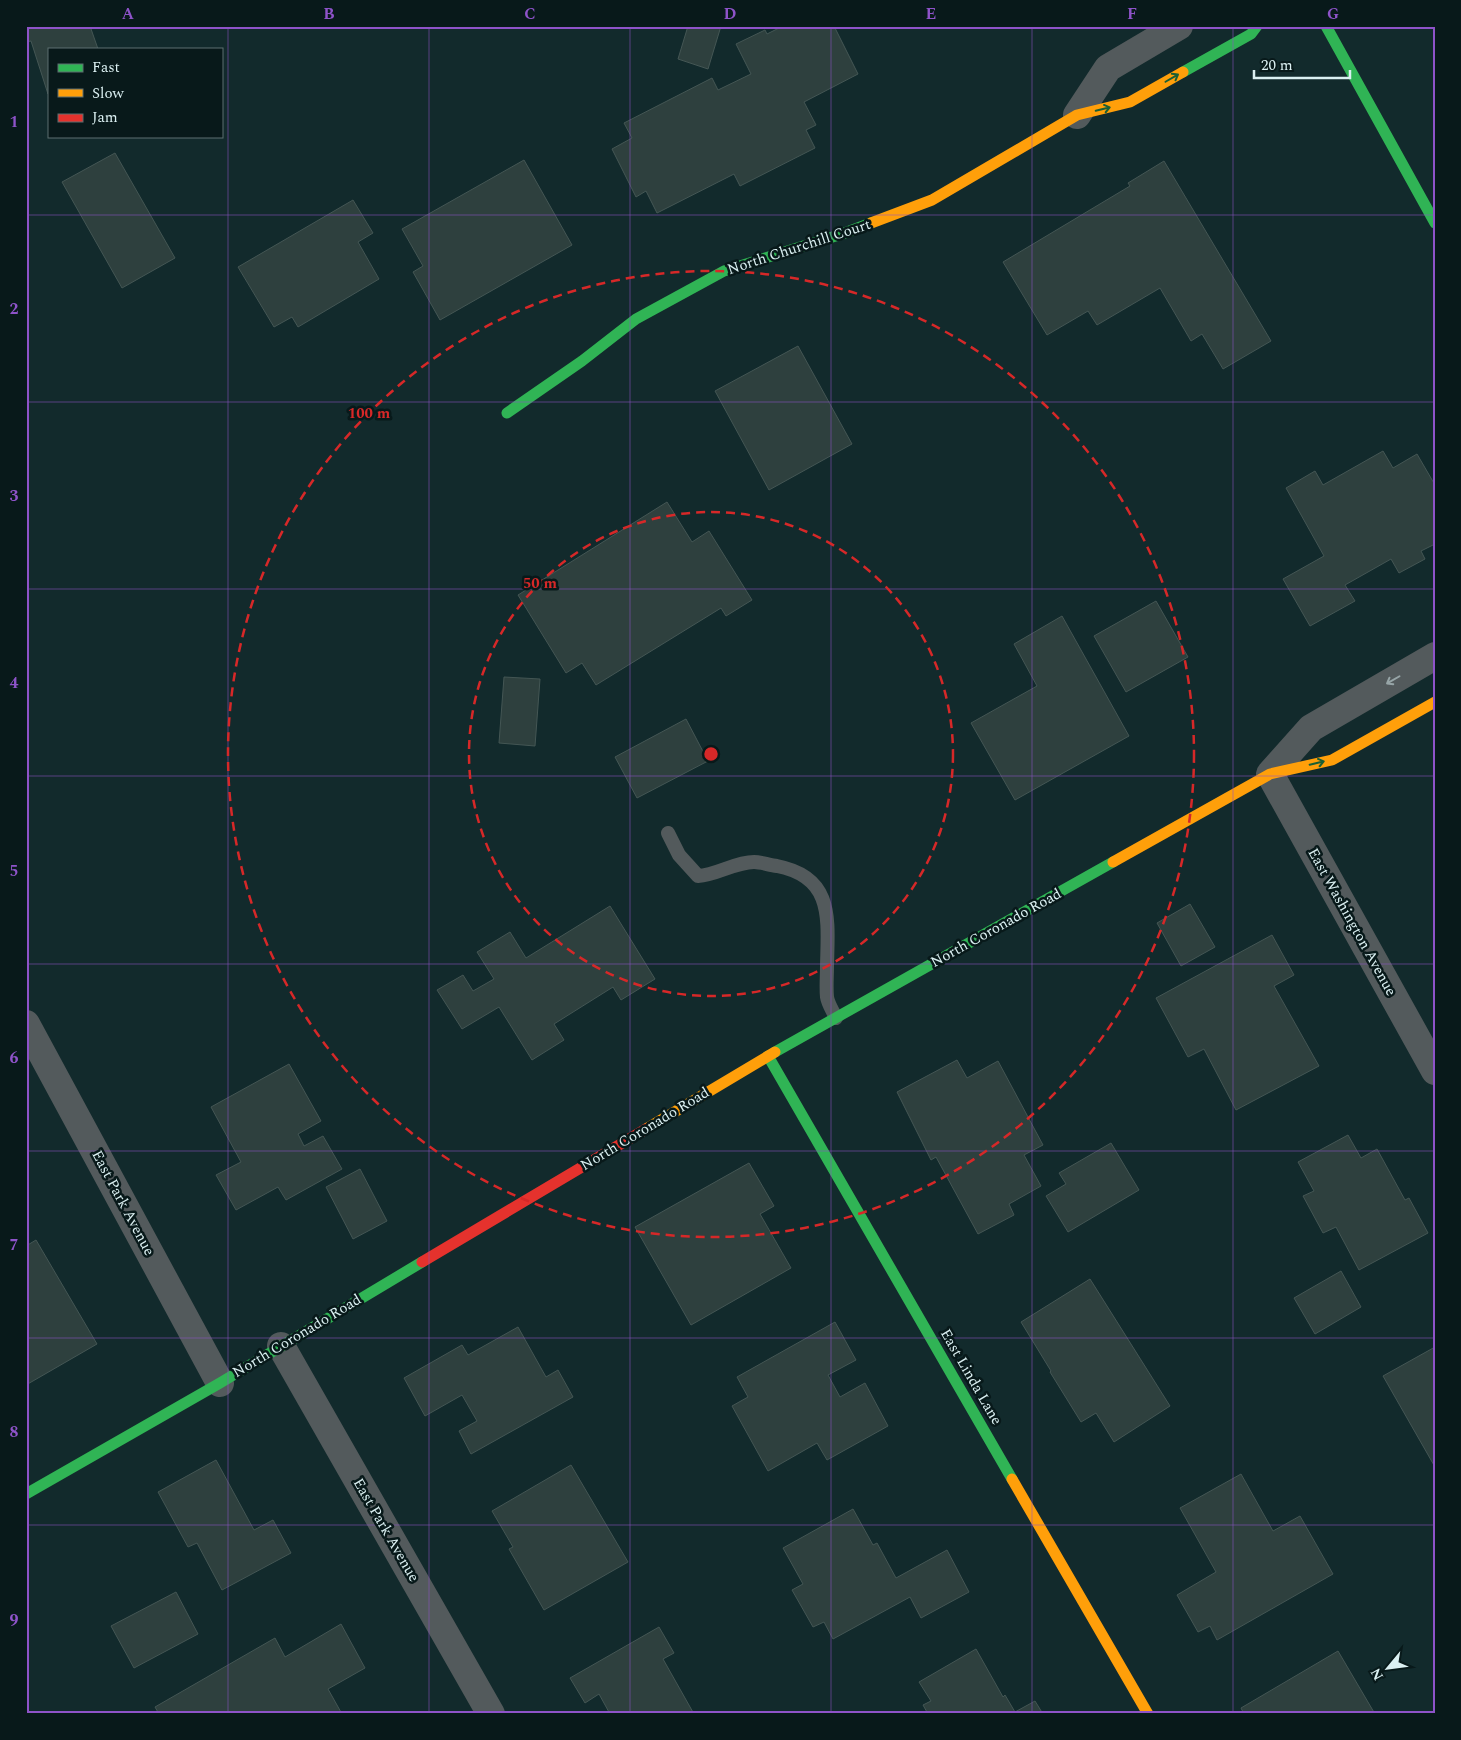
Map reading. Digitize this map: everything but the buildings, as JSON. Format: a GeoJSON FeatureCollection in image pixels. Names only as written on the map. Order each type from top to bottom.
{"type":"FeatureCollection","features":[{"type":"Feature","properties":{"kind":"street","name":"North Churchill Court"},"geometry":{"type":"LineString","coordinates":[[1076,115],[1108,68],[1179,26]]}},
{"type":"Feature","properties":{"kind":"street","name":"North Churchill Court"},"geometry":{"type":"LineString","coordinates":[[507,413],[582,361],[636,319],[724,270],[842,234],[932,200],[1076,115],[1130,102],[1251,34],[1257,26]]}},
{"type":"Feature","properties":{"kind":"street"},"geometry":{"type":"LineString","coordinates":[[1326,26],[1435,224]]}},
{"type":"Feature","properties":{"kind":"street","name":"North Coronado Road"},"geometry":{"type":"LineString","coordinates":[[1270,774],[1311,728],[1435,656]]}},
{"type":"Feature","properties":{"kind":"street","name":"North Coronado Road"},"geometry":{"type":"LineString","coordinates":[[26,1494],[220,1383],[768,1056],[1270,774],[1332,760],[1435,702]]}},
{"type":"Feature","properties":{"kind":"street","name":"East Washington Avenue"},"geometry":{"type":"LineString","coordinates":[[1270,774],[1435,1071]]}},
{"type":"Feature","properties":{"kind":"street","name":"East Park Avenue"},"geometry":{"type":"LineString","coordinates":[[26,1024],[220,1383]]}},
{"type":"Feature","properties":{"kind":"street","name":"East Linda Lane"},"geometry":{"type":"LineString","coordinates":[[768,1056],[1148,1714]]}},
{"type":"Feature","properties":{"kind":"street","name":"East Park Avenue"},"geometry":{"type":"LineString","coordinates":[[281,1346],[491,1714]]}},
{"type":"Feature","properties":{"kind":"lane"},"geometry":{"type":"LineString","coordinates":[[668,833],[679,855],[698,876],[744,863],[755,862],[790,869],[808,877],[824,900],[828,932],[827,998],[836,1018]]}},
{"type":"Feature","properties":{"kind":"traffic: fast"},"geometry":{"type":"LineString","coordinates":[[1183,72],[1251,34],[1257,26]]}},
{"type":"Feature","properties":{"kind":"traffic: fast"},"geometry":{"type":"LineString","coordinates":[[1326,26],[1435,223]]}},
{"type":"Feature","properties":{"kind":"traffic: fast"},"geometry":{"type":"LineString","coordinates":[[507,413],[582,361],[636,319],[724,271],[871,223]]}},
{"type":"Feature","properties":{"kind":"traffic: fast"},"geometry":{"type":"LineString","coordinates":[[775,1052],[1113,862]]}},
{"type":"Feature","properties":{"kind":"traffic: fast"},"geometry":{"type":"LineString","coordinates":[[768,1056],[1012,1479]]}},
{"type":"Feature","properties":{"kind":"traffic: fast"},"geometry":{"type":"LineString","coordinates":[[26,1494],[220,1383],[422,1262]]}},
{"type":"Feature","properties":{"kind":"traffic: slow"},"geometry":{"type":"LineString","coordinates":[[871,223],[932,200],[1077,115],[1130,102],[1183,72]]}},
{"type":"Feature","properties":{"kind":"traffic: slow"},"geometry":{"type":"LineString","coordinates":[[1113,862],[1270,774],[1332,760],[1435,702]]}},
{"type":"Feature","properties":{"kind":"traffic: slow"},"geometry":{"type":"LineString","coordinates":[[646,1129],[775,1052]]}},
{"type":"Feature","properties":{"kind":"traffic: slow"},"geometry":{"type":"LineString","coordinates":[[1012,1479],[1148,1714]]}},
{"type":"Feature","properties":{"kind":"traffic: jam"},"geometry":{"type":"LineString","coordinates":[[422,1262],[646,1129]]}}]}
